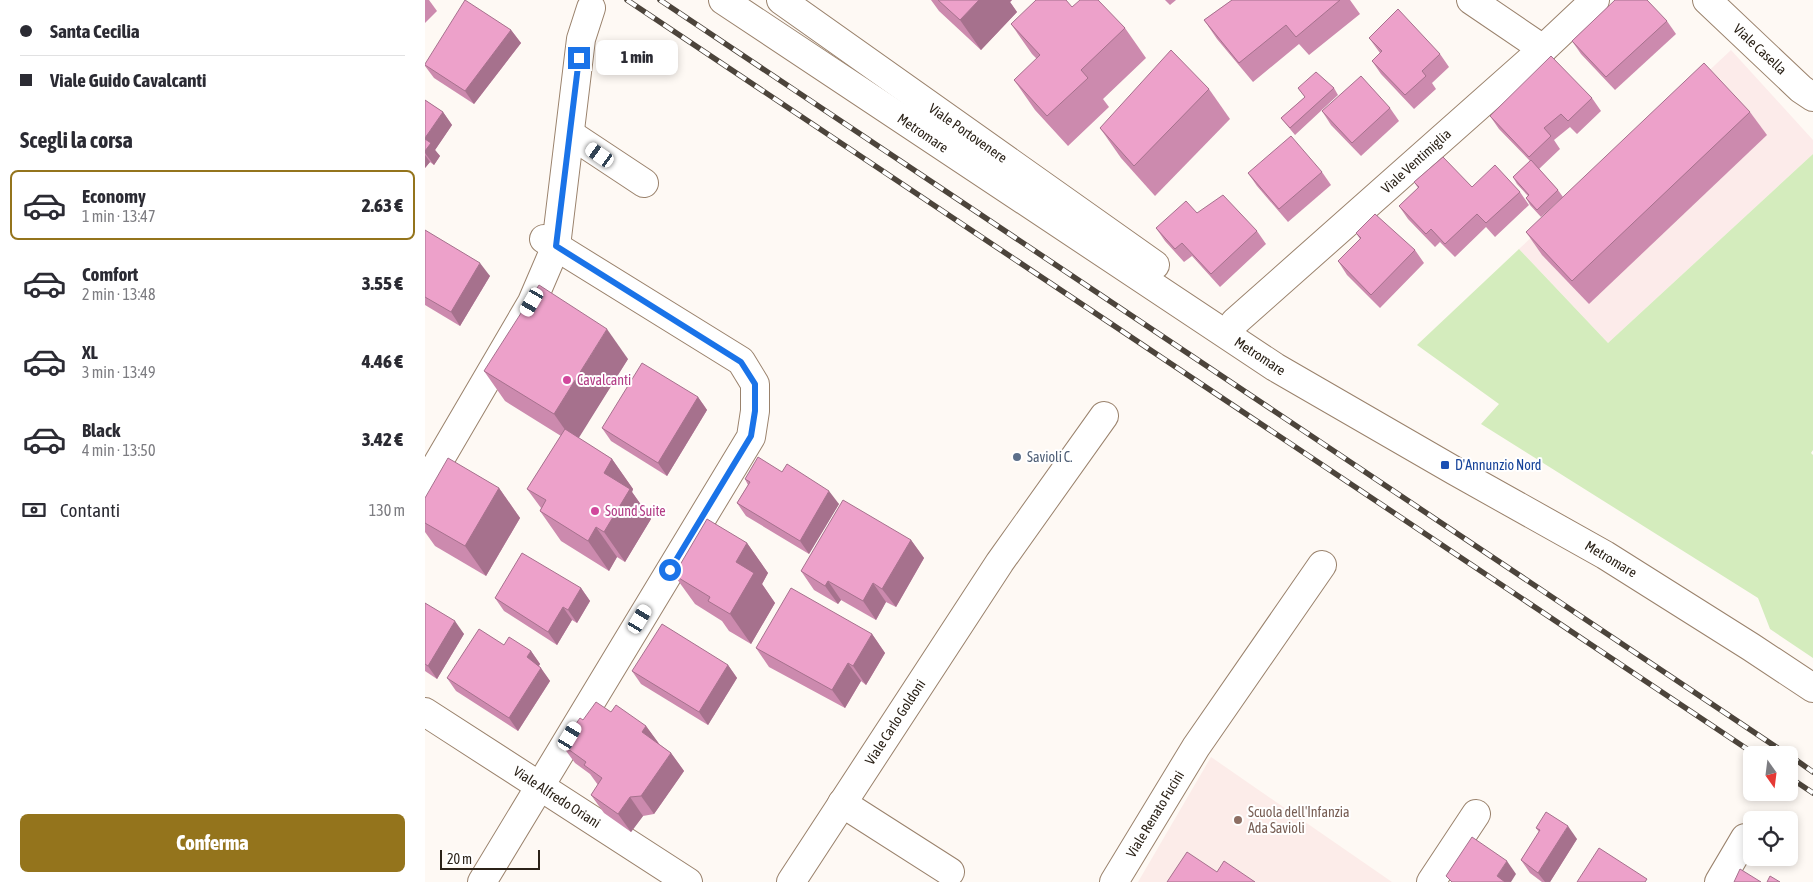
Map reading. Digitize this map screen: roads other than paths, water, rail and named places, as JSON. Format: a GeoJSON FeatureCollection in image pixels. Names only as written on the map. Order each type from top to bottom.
{"type":"FeatureCollection","features":[{"type":"Feature","properties":{"kind":"street","name":"Metromare"},"geometry":{"type":"LineString","coordinates":[[723,0],[1275,367],[1605,555],[1813,688]]}},
{"type":"Feature","properties":{"kind":"street","name":"Viale Portovenere"},"geometry":{"type":"LineString","coordinates":[[781,0],[1155,265]]}},
{"type":"Feature","properties":{"kind":"street"},"geometry":{"type":"LineString","coordinates":[[1471,0],[1543,49]]}},
{"type":"Feature","properties":{"kind":"street","name":"Viale Ventimiglia"},"geometry":{"type":"LineString","coordinates":[[1235,322],[1543,49],[1595,0]]}},
{"type":"Feature","properties":{"kind":"street","name":"Viale Casella"},"geometry":{"type":"LineString","coordinates":[[1707,0],[1801,89],[1813,97]]}},
{"type":"Feature","properties":{"kind":"street"},"geometry":{"type":"LineString","coordinates":[[425,485],[532,302],[550,243],[570,134],[581,39],[591,8]]}},
{"type":"Feature","properties":{"kind":"street"},"geometry":{"type":"LineString","coordinates":[[570,134],[644,183]]}},
{"type":"Feature","properties":{"kind":"street"},"geometry":{"type":"LineString","coordinates":[[482,882],[751,436],[755,411],[755,384],[741,362],[550,243]]}},
{"type":"Feature","properties":{"kind":"street","name":"Viale Carlo Goldoni"},"geometry":{"type":"LineString","coordinates":[[791,882],[814,827],[842,803],[1000,562],[1104,416]]}},
{"type":"Feature","properties":{"kind":"street","name":"Viale Renato Fucini"},"geometry":{"type":"LineString","coordinates":[[1114,882],[1196,747],[1322,565]]}},
{"type":"Feature","properties":{"kind":"street","name":"Viale Alfredo Oriani"},"geometry":{"type":"LineString","coordinates":[[425,712],[688,882]]}},
{"type":"Feature","properties":{"kind":"street"},"geometry":{"type":"LineString","coordinates":[[842,803],[950,872]]}},
{"type":"Feature","properties":{"kind":"street"},"geometry":{"type":"LineString","coordinates":[[1431,882],[1476,814]]}},
{"type":"Feature","properties":{"kind":"street"},"geometry":{"type":"LineString","coordinates":[[1719,882],[1743,841]]}},
{"type":"Feature","properties":{"kind":"railway"},"geometry":{"type":"LineString","coordinates":[[627,0],[1743,746]]}},
{"type":"Feature","properties":{"kind":"railway"},"geometry":{"type":"LineString","coordinates":[[660,0],[1775,746]]}},
{"type":"Feature","properties":{"kind":"railway"},"geometry":{"type":"LineString","coordinates":[[1798,761],[1813,772]]}},
{"type":"Feature","properties":{"kind":"railway"},"geometry":{"type":"LineString","coordinates":[[1798,783],[1813,793]]}},
{"type":"Feature","properties":{"kind":"place","name":"Cavalcanti"},"geometry":{"type":"Point","coordinates":[567,380]}},
{"type":"Feature","properties":{"kind":"place","name":"Savioli C."},"geometry":{"type":"Point","coordinates":[1017,457]}},
{"type":"Feature","properties":{"kind":"place","name":"D'Annunzio Nord"},"geometry":{"type":"Point","coordinates":[1445,465]}},
{"type":"Feature","properties":{"kind":"place","name":"Sound Suite"},"geometry":{"type":"Point","coordinates":[595,511]}},
{"type":"Feature","properties":{"kind":"place","name":"Scuola dell'Infanzia Ada Savioli"},"geometry":{"type":"Point","coordinates":[1238,820]}}]}
